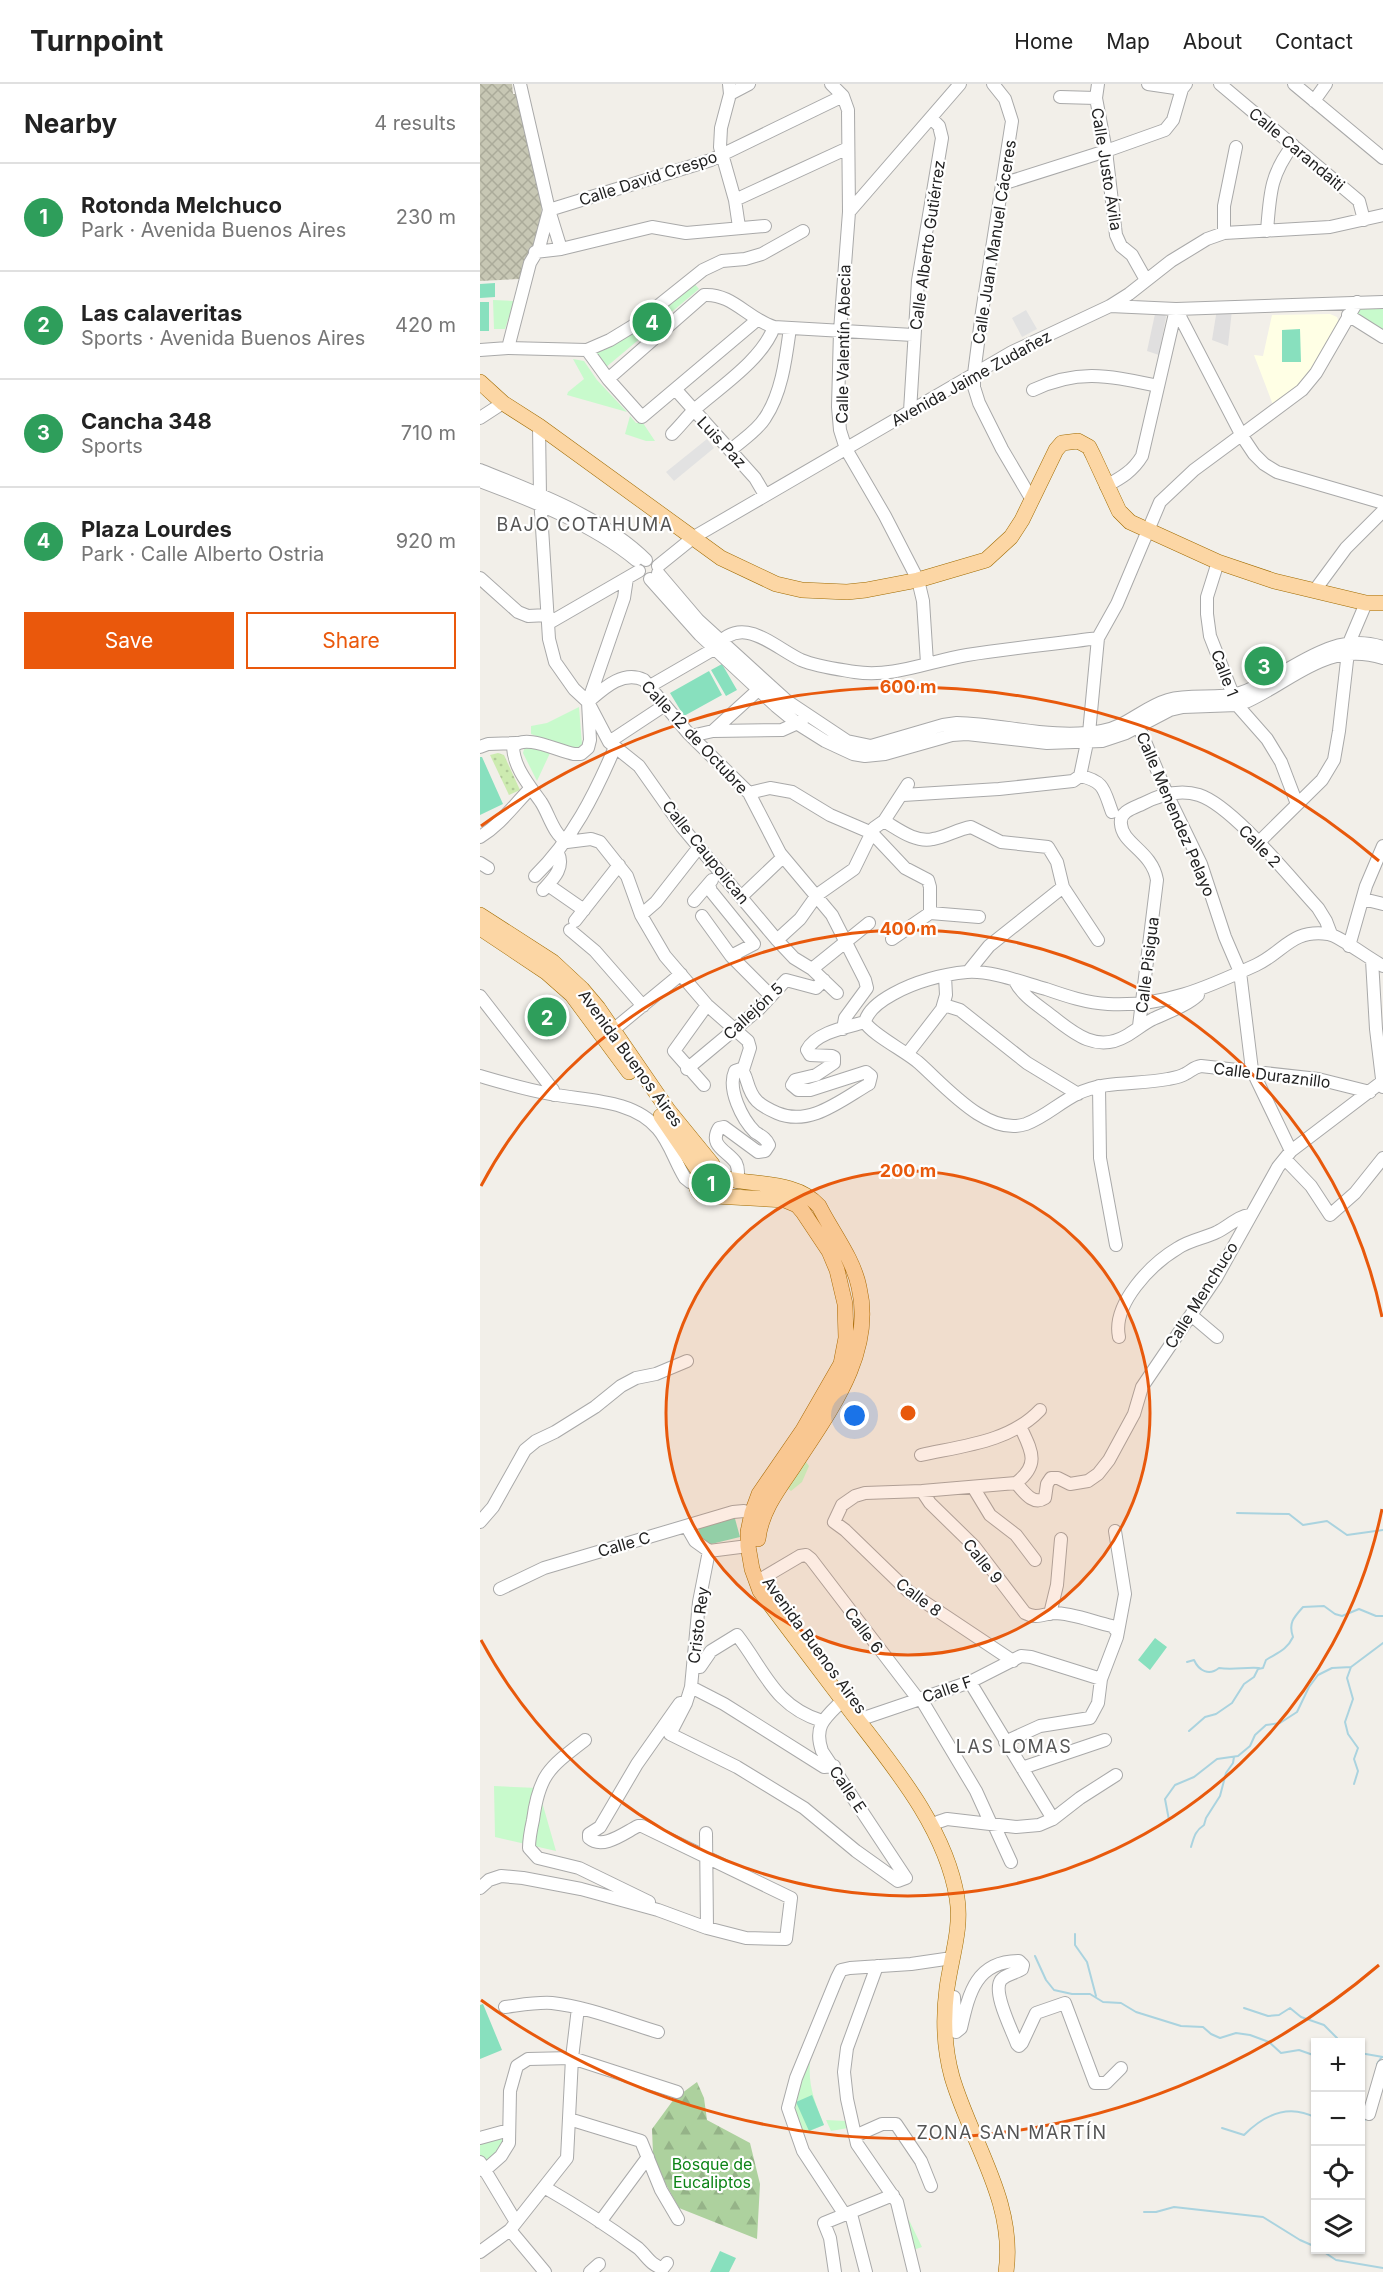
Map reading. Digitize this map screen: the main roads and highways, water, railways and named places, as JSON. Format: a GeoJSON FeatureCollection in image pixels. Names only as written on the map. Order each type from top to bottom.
{"type":"FeatureCollection","features":[{"type":"Feature","properties":{"kind":"main road"},"geometry":{"type":"LineString","coordinates":[[480,382],[503,403],[539,426],[721,558],[759,577],[787,587],[847,592],[918,580],[986,560],[1011,537],[1056,450],[1062,443],[1078,441],[1089,447],[1119,512],[1130,522],[1218,562],[1274,581],[1366,603],[1383,603]]}},
{"type":"Feature","properties":{"kind":"main road","name":"Avenida Buenos Aires"},"geometry":{"type":"LineString","coordinates":[[480,915],[553,962],[582,988],[668,1110],[712,1164],[714,1177]]}},
{"type":"Feature","properties":{"kind":"main road","name":"Avenida Buenos Aires"},"geometry":{"type":"LineString","coordinates":[[480,928],[546,972],[572,995],[714,1177]]}},
{"type":"Feature","properties":{"kind":"main road"},"geometry":{"type":"LineString","coordinates":[[714,1177],[724,1187],[714,1196],[702,1194],[714,1177]]}},
{"type":"Feature","properties":{"kind":"main road"},"geometry":{"type":"LineString","coordinates":[[714,1177],[795,1190],[811,1197],[819,1206],[853,1270],[861,1299],[859,1349],[853,1367],[820,1425],[764,1513],[752,1537]]}},
{"type":"Feature","properties":{"kind":"main road","name":"Avenida Buenos Aires"},"geometry":{"type":"LineString","coordinates":[[714,1196],[785,1200],[797,1205],[833,1260],[844,1291],[846,1338],[841,1364],[803,1430],[759,1494],[752,1513],[752,1537],[760,1590],[843,1700],[860,1712],[945,1845],[963,1879],[967,1902],[963,1950],[954,1997],[945,2013]]}},
{"type":"Feature","properties":{"kind":"main road","name":"Avenida Buenos Aires"},"geometry":{"type":"LineString","coordinates":[[760,1580],[916,1782],[938,1822],[957,1896],[958,1921],[945,2013],[945,2039],[952,2077],[990,2170],[1005,2223],[1008,2247],[1006,2272]]}},
{"type":"Feature","properties":{"kind":"waterway"},"geometry":{"type":"LineString","coordinates":[[1237,1513],[1289,1514],[1303,1525],[1327,1521],[1347,1535],[1383,1530]]}},
{"type":"Feature","properties":{"kind":"waterway"},"geometry":{"type":"LineString","coordinates":[[1189,1731],[1205,1717],[1216,1714],[1232,1703],[1244,1684],[1254,1677],[1258,1669],[1263,1668],[1266,1660],[1288,1645],[1293,1637],[1291,1628],[1293,1620],[1303,1607],[1324,1606],[1342,1616],[1359,1609],[1376,1616],[1383,1616]]}},
{"type":"Feature","properties":{"kind":"waterway"},"geometry":{"type":"LineString","coordinates":[[1169,1820],[1165,1799],[1175,1785],[1194,1777],[1217,1759],[1238,1756],[1250,1746],[1255,1735],[1266,1725],[1280,1723],[1297,1712],[1309,1687],[1318,1675],[1332,1668],[1351,1667],[1383,1643]]}},
{"type":"Feature","properties":{"kind":"waterway"},"geometry":{"type":"LineString","coordinates":[[1187,1662],[1194,1660],[1201,1669],[1208,1672],[1219,1668],[1259,1668]]}},
{"type":"Feature","properties":{"kind":"waterway"},"geometry":{"type":"LineString","coordinates":[[1351,1667],[1347,1678],[1353,1699],[1345,1722],[1348,1734],[1358,1748],[1354,1759],[1358,1771],[1354,1784]]}},
{"type":"Feature","properties":{"kind":"waterway"},"geometry":{"type":"LineString","coordinates":[[1191,1847],[1195,1834],[1204,1825],[1220,1796],[1226,1773],[1234,1757]]}},
{"type":"Feature","properties":{"kind":"waterway"},"geometry":{"type":"LineString","coordinates":[[1075,1934],[1075,1945],[1087,1962],[1096,1996]]}},
{"type":"Feature","properties":{"kind":"waterway"},"geometry":{"type":"LineString","coordinates":[[1035,1956],[1046,1980],[1054,1990],[1072,1994],[1090,1994],[1103,2002],[1121,2003],[1136,2012],[1181,2026],[1203,2027],[1220,2038],[1236,2033],[1250,2035],[1269,2042],[1281,2053],[1299,2050],[1311,2054]]}},
{"type":"Feature","properties":{"kind":"waterway"},"geometry":{"type":"LineString","coordinates":[[1244,2008],[1268,2016],[1279,2015],[1290,2008],[1301,2017],[1324,2025],[1337,2038]]}},
{"type":"Feature","properties":{"kind":"waterway"},"geometry":{"type":"LineString","coordinates":[[1365,2054],[1383,2057]]}},
{"type":"Feature","properties":{"kind":"waterway"},"geometry":{"type":"LineString","coordinates":[[1377,2064],[1381,2058]]}},
{"type":"Feature","properties":{"kind":"waterway"},"geometry":{"type":"LineString","coordinates":[[1222,2128],[1244,2135],[1260,2122],[1277,2113],[1296,2112],[1311,2116]]}},
{"type":"Feature","properties":{"kind":"waterway"},"geometry":{"type":"LineString","coordinates":[[1365,2120],[1367,2117]]}},
{"type":"Feature","properties":{"kind":"waterway"},"geometry":{"type":"LineString","coordinates":[[1144,2212],[1156,2212],[1174,2207],[1263,2217],[1311,2245]]}},
{"type":"Feature","properties":{"kind":"waterway"},"geometry":{"type":"LineString","coordinates":[[1327,2254],[1336,2260],[1383,2268]]}},
{"type":"Feature","properties":{"kind":"place","name":"Plaza Lourdes"},"geometry":{"type":"Point","coordinates":[652,322]}},
{"type":"Feature","properties":{"kind":"place","name":"Cancha 348"},"geometry":{"type":"Point","coordinates":[1264,666]}},
{"type":"Feature","properties":{"kind":"place","name":"Las calaveritas"},"geometry":{"type":"Point","coordinates":[547,1017]}},
{"type":"Feature","properties":{"kind":"place","name":"Rotonda Melchuco"},"geometry":{"type":"Point","coordinates":[711,1183]}},
{"type":"Feature","properties":{"kind":"district","name":"BAJO COTAHUMA"},"geometry":{"type":"Point","coordinates":[585,524]}},
{"type":"Feature","properties":{"kind":"district","name":"LAS LOMAS"},"geometry":{"type":"Point","coordinates":[1014,1746]}},
{"type":"Feature","properties":{"kind":"district","name":"ZONA SAN MARTÍN"},"geometry":{"type":"Point","coordinates":[1012,2132]}},
{"type":"Feature","properties":{"kind":"park label","name":"Bosque de Eucaliptos"},"geometry":{"type":"Point","coordinates":[712,2173]}}]}
